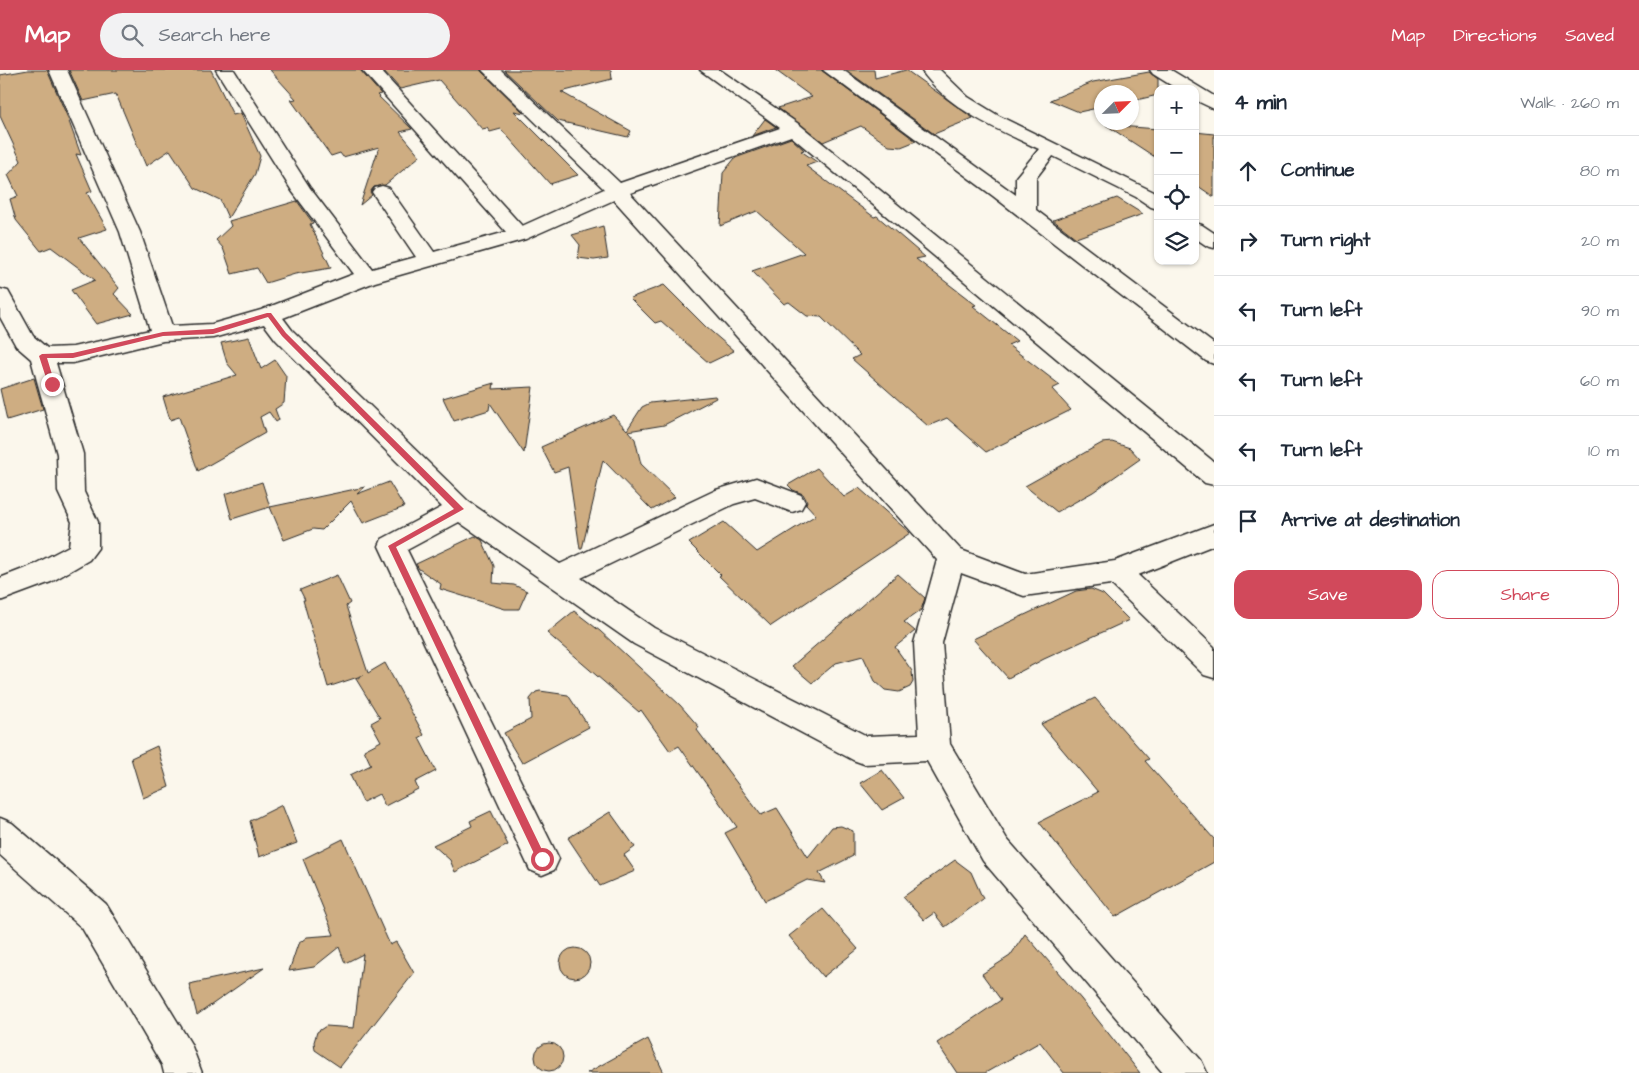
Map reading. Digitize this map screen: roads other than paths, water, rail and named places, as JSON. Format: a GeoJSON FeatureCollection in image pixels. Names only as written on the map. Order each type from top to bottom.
{"type":"FeatureCollection","features":[{"type":"Feature","properties":{"kind":"street"},"geometry":{"type":"LineString","coordinates":[[58,70],[130,232],[163,334]]}},
{"type":"Feature","properties":{"kind":"street"},"geometry":{"type":"LineString","coordinates":[[226,70],[302,191],[367,277]]}},
{"type":"Feature","properties":{"kind":"street"},"geometry":{"type":"LineString","coordinates":[[371,70],[518,235]]}},
{"type":"Feature","properties":{"kind":"street"},"geometry":{"type":"LineString","coordinates":[[491,70],[617,191],[952,558],[1024,585],[1117,572],[1214,534]]}},
{"type":"Feature","properties":{"kind":"street"},"geometry":{"type":"LineString","coordinates":[[709,70],[794,129],[1214,476]]}},
{"type":"Feature","properties":{"kind":"street"},"geometry":{"type":"LineString","coordinates":[[832,70],[1026,212],[1214,356]]}},
{"type":"Feature","properties":{"kind":"street"},"geometry":{"type":"LineString","coordinates":[[930,70],[962,101],[1001,124],[1143,193],[1154,200]]}},
{"type":"Feature","properties":{"kind":"street"},"geometry":{"type":"LineString","coordinates":[[1159,70],[1183,85]]}},
{"type":"Feature","properties":{"kind":"street"},"geometry":{"type":"LineString","coordinates":[[1199,95],[1214,104]]}},
{"type":"Feature","properties":{"kind":"street"},"geometry":{"type":"LineString","coordinates":[[42,356],[73,356],[163,334],[213,331],[269,315],[367,277],[518,235],[617,191],[794,129]]}},
{"type":"Feature","properties":{"kind":"street"},"geometry":{"type":"LineString","coordinates":[[1026,212],[1026,177],[1050,148]]}},
{"type":"Feature","properties":{"kind":"street"},"geometry":{"type":"LineString","coordinates":[[382,192],[430,260]]}},
{"type":"Feature","properties":{"kind":"street"},"geometry":{"type":"LineString","coordinates":[[1199,232],[1214,242]]}},
{"type":"Feature","properties":{"kind":"street"},"geometry":{"type":"LineString","coordinates":[[0,296],[24,341],[42,356],[70,454],[71,492],[85,522],[84,548],[79,553],[41,574],[0,590]]}},
{"type":"Feature","properties":{"kind":"street"},"geometry":{"type":"LineString","coordinates":[[269,315],[284,335],[460,509],[644,636],[864,750],[935,746]]}},
{"type":"Feature","properties":{"kind":"street"},"geometry":{"type":"LineString","coordinates":[[558,576],[725,497],[756,488],[792,502]]}},
{"type":"Feature","properties":{"kind":"street"},"geometry":{"type":"LineString","coordinates":[[460,509],[392,546],[542,859]]}},
{"type":"Feature","properties":{"kind":"street"},"geometry":{"type":"LineString","coordinates":[[952,558],[928,643],[935,746],[995,850],[1188,1073]]}},
{"type":"Feature","properties":{"kind":"street"},"geometry":{"type":"LineString","coordinates":[[1117,572],[1214,666]]}},
{"type":"Feature","properties":{"kind":"street"},"geometry":{"type":"LineString","coordinates":[[0,834],[94,916],[178,1057],[184,1073]]}}]}
